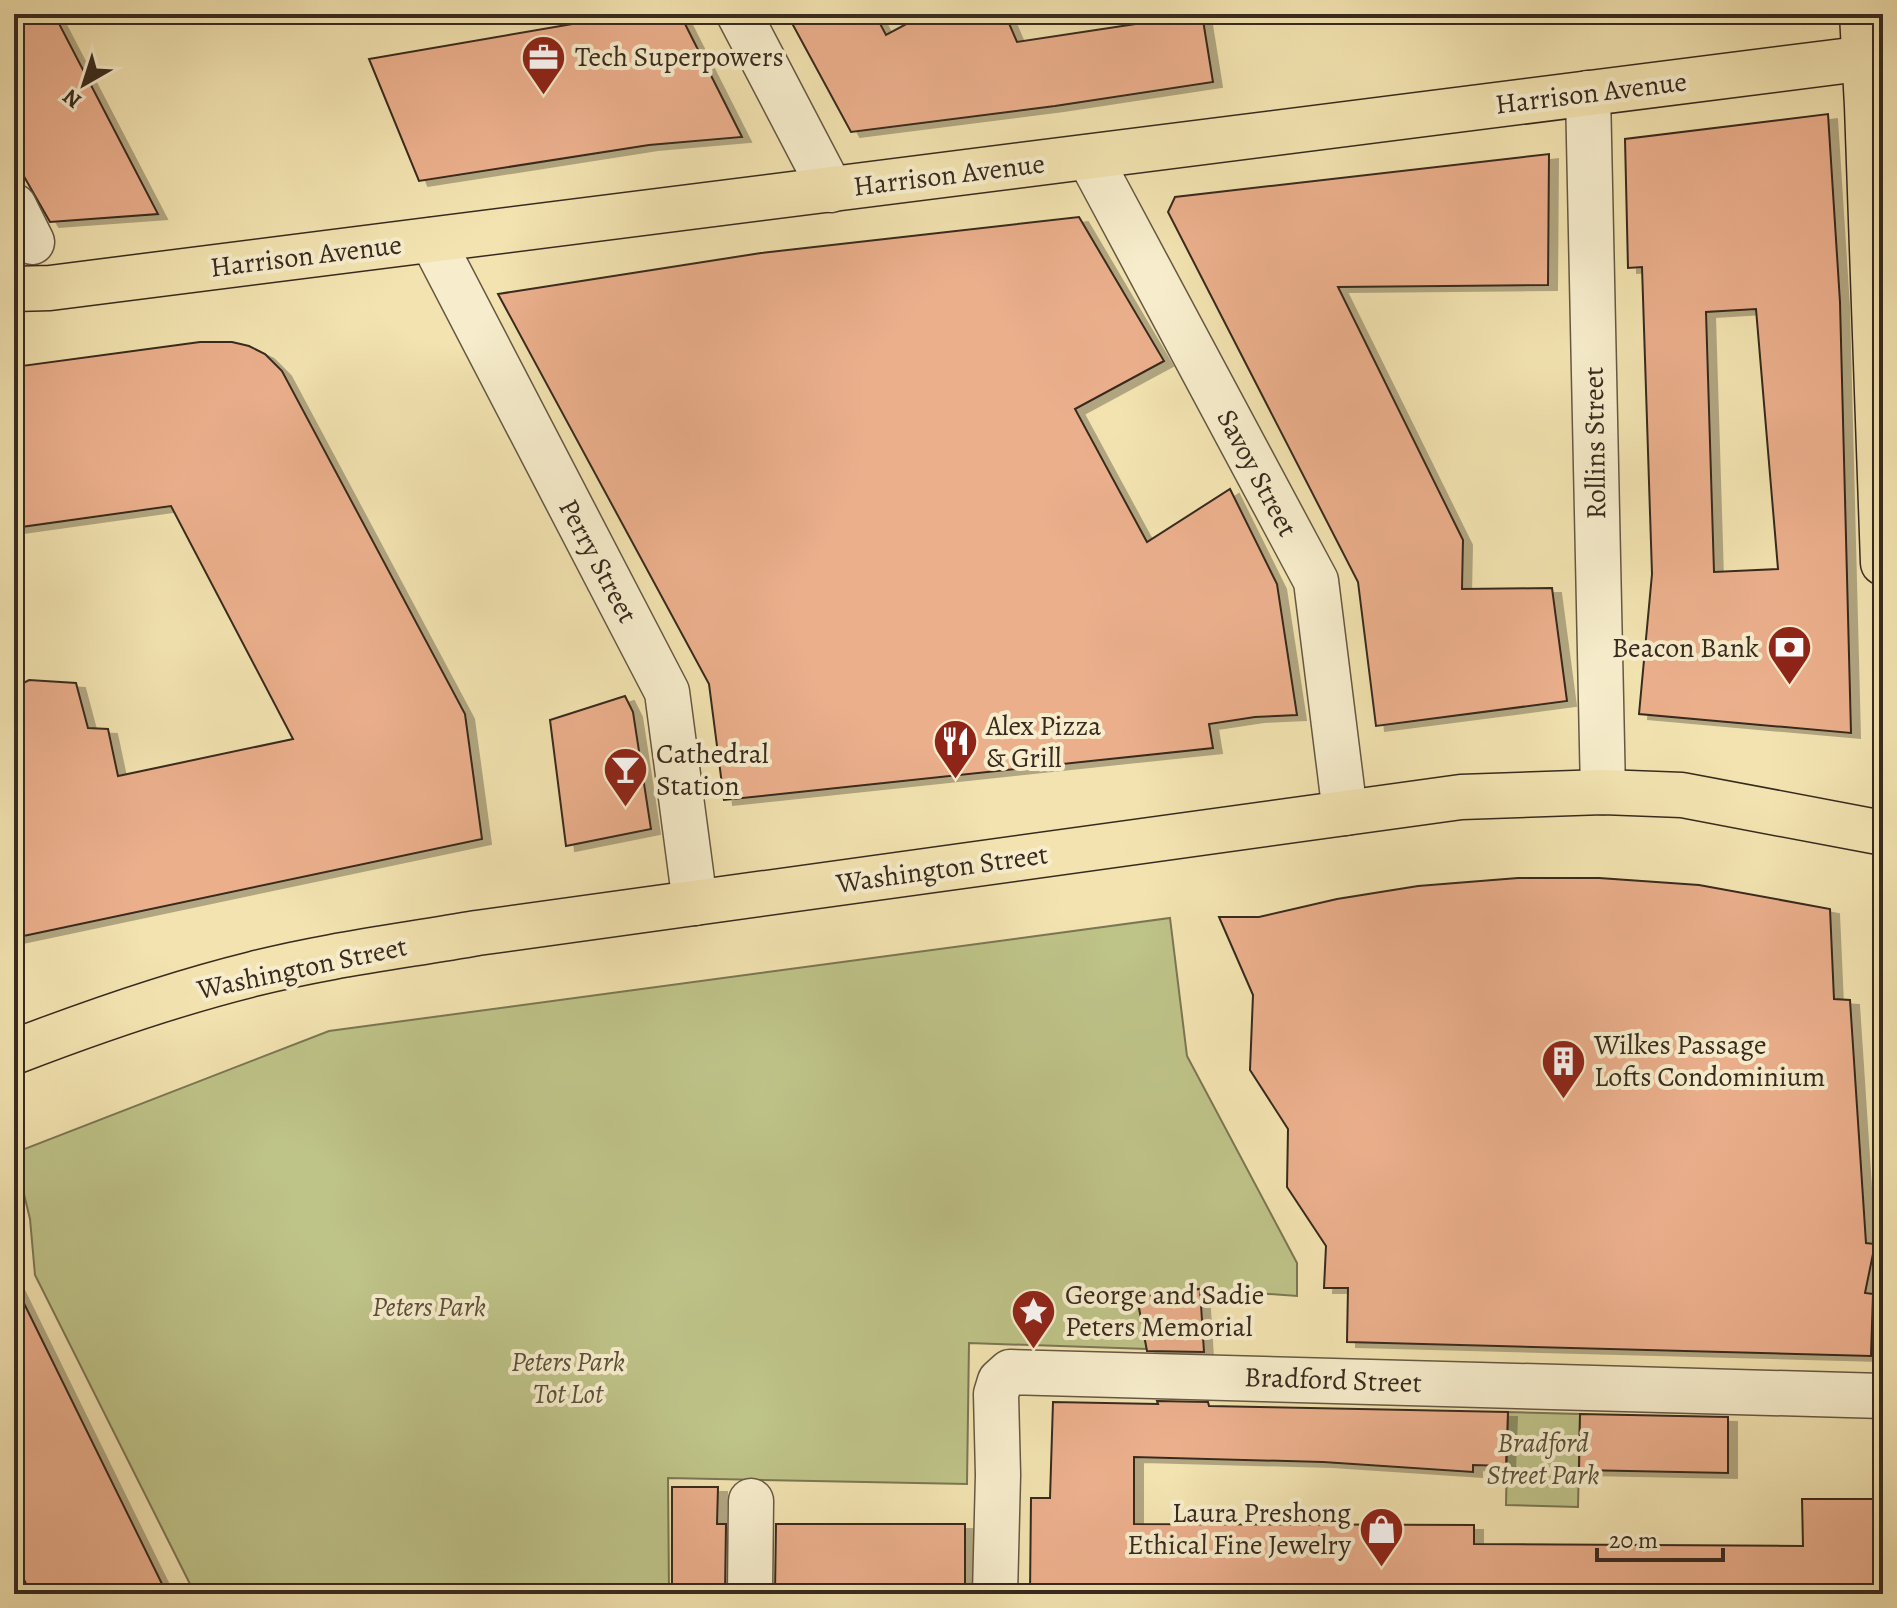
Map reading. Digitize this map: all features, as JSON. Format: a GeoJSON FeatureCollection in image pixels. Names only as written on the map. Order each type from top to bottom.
{"type":"FeatureCollection","features":[{"type":"Feature","properties":{"kind":"main road"},"geometry":{"type":"LineString","coordinates":[[1862,14],[1874,57],[1883,563]]}},
{"type":"Feature","properties":{"kind":"main road","name":"Harrison Avenue"},"geometry":{"type":"LineString","coordinates":[[14,289],[50,288],[1874,57]]}},
{"type":"Feature","properties":{"kind":"main road","name":"Washington Street"},"geometry":{"type":"LineString","coordinates":[[14,1052],[205,986],[280,968],[477,933],[1461,797],[1603,792],[1682,795],[1883,833]]}},
{"type":"Feature","properties":{"kind":"street"},"geometry":{"type":"LineString","coordinates":[[739,14],[831,190]]}},
{"type":"Feature","properties":{"kind":"street","name":"Rollins Street"},"geometry":{"type":"LineString","coordinates":[[1588,93],[1603,792]]}},
{"type":"Feature","properties":{"kind":"street","name":"Savoy Street"},"geometry":{"type":"LineString","coordinates":[[1089,157],[1316,581],[1345,813]]}},
{"type":"Feature","properties":{"kind":"street","name":"Perry Street"},"geometry":{"type":"LineString","coordinates":[[432,240],[667,692],[695,903]]}},
{"type":"Feature","properties":{"kind":"street","name":"Bradford Street"},"geometry":{"type":"LineString","coordinates":[[995,1594],[998,1475],[996,1394],[1000,1381],[1010,1372],[1883,1396]]}},
{"type":"Feature","properties":{"kind":"street"},"geometry":{"type":"LineString","coordinates":[[750,1594],[751,1501]]}},
{"type":"Feature","properties":{"kind":"green space","name":"Peters Park"},"geometry":{"type":"Polygon","coordinates":[[[1170,918],[1187,1056],[1297,1263],[1297,1296],[1200,1289],[1137,1297],[1147,1349],[969,1343],[967,1484],[668,1478],[669,1594],[195,1594],[35,1275],[30,1219],[14,1153],[329,1031],[1170,918]]]}},
{"type":"Feature","properties":{"kind":"green space","name":"Bradford Street Park"},"geometry":{"type":"Polygon","coordinates":[[[1508,1412],[1580,1414],[1578,1507],[1506,1505],[1508,1412]]]}},
{"type":"Feature","properties":{"kind":"building"},"geometry":{"type":"Polygon","coordinates":[[[14,14],[54,14],[158,214],[50,222],[14,159],[14,14]]]}},
{"type":"Feature","properties":{"kind":"building"},"geometry":{"type":"Polygon","coordinates":[[[580,14],[680,14],[742,137],[649,145],[419,181],[369,59],[584,22],[580,14]]]}},
{"type":"Feature","properties":{"kind":"building"},"geometry":{"type":"Polygon","coordinates":[[[787,14],[875,14],[886,35],[925,14],[1005,14],[1017,42],[1202,14],[1213,82],[851,132],[787,14]]]}},
{"type":"Feature","properties":{"kind":"building"},"geometry":{"type":"Polygon","coordinates":[[[1828,114],[1840,302],[1851,733],[1639,714],[1652,574],[1642,267],[1628,268],[1625,139],[1828,114]],[[1756,309],[1706,312],[1714,572],[1778,569],[1756,309]]]}},
{"type":"Feature","properties":{"kind":"building"},"geometry":{"type":"Polygon","coordinates":[[[1549,154],[1548,285],[1338,287],[1463,540],[1462,589],[1552,588],[1567,701],[1376,726],[1358,582],[1168,212],[1175,197],[1549,154]]]}},
{"type":"Feature","properties":{"kind":"building"},"geometry":{"type":"Polygon","coordinates":[[[1079,217],[1164,361],[1075,409],[1147,542],[1230,489],[1277,584],[1297,715],[1209,724],[1213,748],[724,800],[709,684],[498,294],[761,253],[1079,217]]]}},
{"type":"Feature","properties":{"kind":"building"},"geometry":{"type":"Polygon","coordinates":[[[200,342],[232,342],[249,346],[265,354],[282,371],[465,714],[482,839],[14,938],[14,688],[29,680],[76,683],[88,728],[108,729],[118,776],[293,739],[171,506],[14,528],[14,367],[200,342]]]}},
{"type":"Feature","properties":{"kind":"building"},"geometry":{"type":"Polygon","coordinates":[[[625,696],[633,712],[651,829],[566,846],[550,720],[625,696]]]}},
{"type":"Feature","properties":{"kind":"building","name":"Wilkes Passage Lofts Condominium"},"geometry":{"type":"Polygon","coordinates":[[[1518,878],[1599,878],[1699,885],[1830,909],[1834,999],[1850,1000],[1866,1243],[1875,1244],[1865,1293],[1873,1294],[1871,1356],[1347,1342],[1348,1288],[1324,1288],[1326,1246],[1287,1187],[1288,1129],[1250,1070],[1253,995],[1219,917],[1259,917],[1337,899],[1418,886],[1518,878]]]}},
{"type":"Feature","properties":{"kind":"building"},"geometry":{"type":"Polygon","coordinates":[[[14,1283],[167,1594],[31,1594],[14,1559],[14,1283]]]}},
{"type":"Feature","properties":{"kind":"building"},"geometry":{"type":"Polygon","coordinates":[[[1200,1289],[1204,1352],[1147,1351],[1137,1297],[1200,1289]]]}},
{"type":"Feature","properties":{"kind":"building"},"geometry":{"type":"Polygon","coordinates":[[[1157,1401],[1208,1402],[1209,1406],[1508,1412],[1506,1466],[1473,1465],[1473,1472],[1323,1462],[1134,1457],[1134,1524],[1474,1525],[1474,1544],[1803,1546],[1802,1499],[1880,1499],[1882,1594],[1030,1594],[1031,1498],[1050,1498],[1053,1402],[1158,1404],[1157,1401]]]}},
{"type":"Feature","properties":{"kind":"building"},"geometry":{"type":"Polygon","coordinates":[[[1580,1414],[1728,1417],[1728,1473],[1579,1470],[1580,1414]]]}},
{"type":"Feature","properties":{"kind":"building"},"geometry":{"type":"Polygon","coordinates":[[[672,1487],[718,1487],[717,1524],[726,1524],[725,1592],[672,1594],[672,1487]]]}},
{"type":"Feature","properties":{"kind":"building"},"geometry":{"type":"Polygon","coordinates":[[[776,1524],[965,1524],[965,1593],[775,1593],[776,1524]]]}},
{"type":"Feature","properties":{"kind":"place","name":"Tech Superpowers"},"geometry":{"type":"Point","coordinates":[544,96]}},
{"type":"Feature","properties":{"kind":"place","name":"Beacon Bank"},"geometry":{"type":"Point","coordinates":[1790,687]}},
{"type":"Feature","properties":{"kind":"place","name":"Alex Pizza & Grill"},"geometry":{"type":"Point","coordinates":[955,781]}},
{"type":"Feature","properties":{"kind":"place","name":"Cathedral Station"},"geometry":{"type":"Point","coordinates":[625,809]}},
{"type":"Feature","properties":{"kind":"place","name":"Wilkes Passage Lofts Condominium"},"geometry":{"type":"Point","coordinates":[1563,1100]}},
{"type":"Feature","properties":{"kind":"place","name":"George and Sadie Peters Memorial"},"geometry":{"type":"Point","coordinates":[1034,1350]}},
{"type":"Feature","properties":{"kind":"place","name":"Laura Preshong Ethical Fine Jewelry"},"geometry":{"type":"Point","coordinates":[1382,1568]}},
{"type":"Feature","properties":{"kind":"park label","name":"Peters Park Tot Lot"},"geometry":{"type":"Point","coordinates":[568,1378]}}]}
